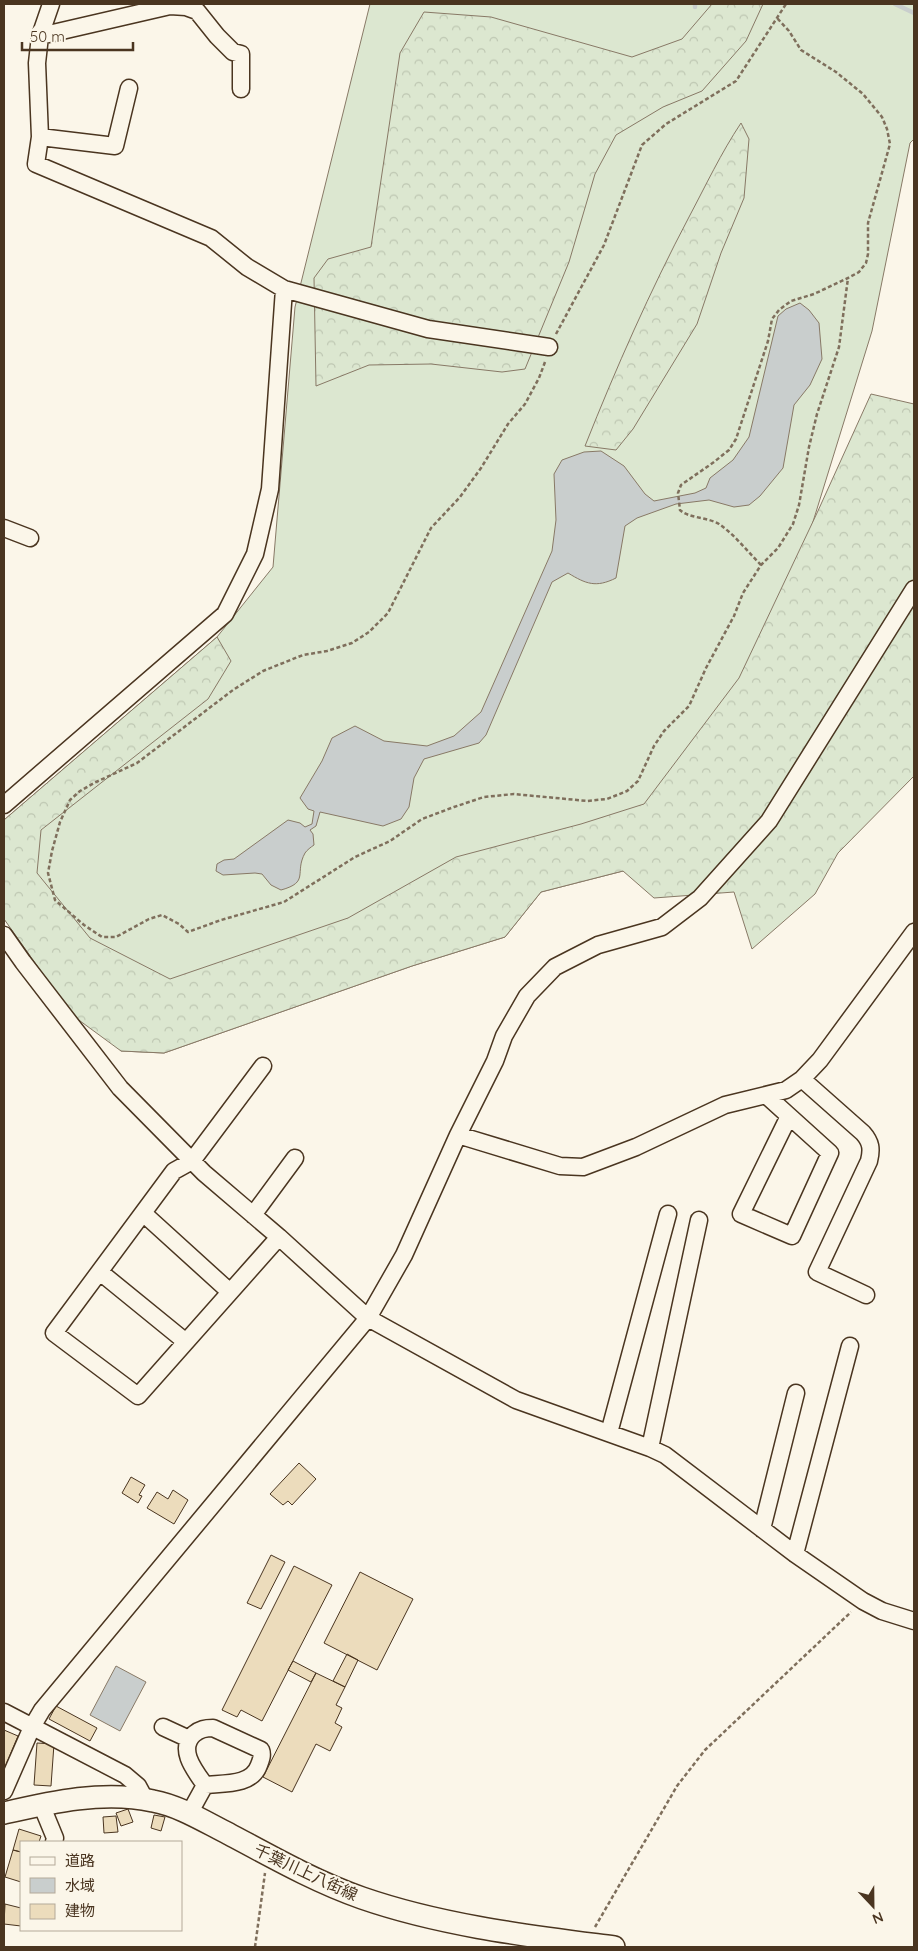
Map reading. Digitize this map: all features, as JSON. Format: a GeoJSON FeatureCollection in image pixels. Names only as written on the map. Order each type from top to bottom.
{"type":"FeatureCollection","features":[{"type":"Feature","properties":{"kind":"main road","name":"千葉川上八街線"},"geometry":{"type":"LineString","coordinates":[[4,1813],[42,1804],[106,1797],[145,1799],[165,1804],[189,1814],[324,1883],[362,1898],[449,1922],[602,1946]]}},
{"type":"Feature","properties":{"kind":"street"},"geometry":{"type":"LineString","coordinates":[[51,4],[40,36],[38,63],[40,137],[36,164],[211,238],[248,268],[284,289],[428,329],[549,346]]}},
{"type":"Feature","properties":{"kind":"street"},"geometry":{"type":"LineString","coordinates":[[40,36],[170,6],[186,7],[197,11],[233,52],[241,54],[241,89]]}},
{"type":"Feature","properties":{"kind":"street"},"geometry":{"type":"LineString","coordinates":[[40,137],[115,146],[129,88]]}},
{"type":"Feature","properties":{"kind":"street"},"geometry":{"type":"LineString","coordinates":[[4,805],[226,614],[255,554],[270,489],[284,289]]}},
{"type":"Feature","properties":{"kind":"street"},"geometry":{"type":"LineString","coordinates":[[4,528],[30,538]]}},
{"type":"Feature","properties":{"kind":"street"},"geometry":{"type":"LineString","coordinates":[[4,1790],[32,1727],[42,1710],[368,1318],[404,1255],[458,1135],[527,996],[554,967],[598,945],[662,927],[700,898],[769,821],[914,589]]}},
{"type":"Feature","properties":{"kind":"street"},"geometry":{"type":"LineString","coordinates":[[458,1135],[560,1166],[583,1166],[636,1147],[725,1106],[786,1090],[802,1079],[820,1060],[914,932]]}},
{"type":"Feature","properties":{"kind":"street"},"geometry":{"type":"LineString","coordinates":[[4,935],[120,1088],[192,1161],[368,1318],[516,1400],[650,1448],[665,1456],[795,1554],[863,1601],[882,1611],[914,1621]]}},
{"type":"Feature","properties":{"kind":"street"},"geometry":{"type":"LineString","coordinates":[[263,1066],[192,1161],[174,1171],[54,1333],[138,1396],[279,1237]]}},
{"type":"Feature","properties":{"kind":"street"},"geometry":{"type":"LineString","coordinates":[[802,1079],[863,1133],[869,1140],[872,1149],[869,1161],[817,1272],[866,1295]]}},
{"type":"Feature","properties":{"kind":"street"},"geometry":{"type":"LineString","coordinates":[[767,1096],[790,1116],[830,1153],[792,1236],[741,1214],[790,1116]]}},
{"type":"Feature","properties":{"kind":"street"},"geometry":{"type":"LineString","coordinates":[[253,1215],[295,1158]]}},
{"type":"Feature","properties":{"kind":"street"},"geometry":{"type":"LineString","coordinates":[[144,1213],[230,1292]]}},
{"type":"Feature","properties":{"kind":"street"},"geometry":{"type":"LineString","coordinates":[[609,1433],[668,1214]]}},
{"type":"Feature","properties":{"kind":"street"},"geometry":{"type":"LineString","coordinates":[[650,1448],[699,1220]]}},
{"type":"Feature","properties":{"kind":"street"},"geometry":{"type":"LineString","coordinates":[[100,1272],[186,1342]]}},
{"type":"Feature","properties":{"kind":"street"},"geometry":{"type":"LineString","coordinates":[[795,1554],[850,1346]]}},
{"type":"Feature","properties":{"kind":"street"},"geometry":{"type":"LineString","coordinates":[[762,1529],[796,1393]]}},
{"type":"Feature","properties":{"kind":"street"},"geometry":{"type":"LineString","coordinates":[[4,1712],[125,1775],[138,1786],[145,1799]]}},
{"type":"Feature","properties":{"kind":"street"},"geometry":{"type":"LineString","coordinates":[[163,1727],[189,1739]]}},
{"type":"Feature","properties":{"kind":"street"},"geometry":{"type":"LineString","coordinates":[[205,1728],[212,1728],[261,1750],[262,1754],[257,1770],[249,1779],[205,1785],[195,1771],[186,1751],[189,1739],[195,1733],[205,1728]]}},
{"type":"Feature","properties":{"kind":"street"},"geometry":{"type":"LineString","coordinates":[[189,1814],[205,1785]]}},
{"type":"Feature","properties":{"kind":"street"},"geometry":{"type":"LineString","coordinates":[[42,1804],[56,1838],[54,1841]]}},
{"type":"Feature","properties":{"kind":"path"},"geometry":{"type":"LineString","coordinates":[[786,4],[736,81],[666,124],[642,146],[604,244],[549,346],[539,378],[525,404],[508,424],[481,468],[460,497],[431,528],[388,612],[369,632],[352,643],[303,656],[263,671],[233,690],[137,763],[80,791],[70,800],[60,822],[52,851],[48,874],[55,900],[84,925],[102,937],[116,937],[149,919],[162,915],[179,924],[188,932],[221,920],[284,902],[355,857],[390,841],[422,819],[477,799],[514,794],[587,801],[606,799],[627,790],[638,781],[654,746],[664,731],[689,706],[710,659],[734,616],[743,593],[761,566],[778,548],[793,524],[799,505],[809,447],[823,394],[839,347],[848,278]]}},
{"type":"Feature","properties":{"kind":"path"},"geometry":{"type":"LineString","coordinates":[[761,566],[720,525],[708,518],[684,514],[680,510],[678,493],[680,485],[729,450],[736,439],[768,341],[772,319],[779,310],[791,301],[814,294],[848,278],[859,272],[866,263],[868,254],[868,223],[890,144],[882,117],[863,94],[836,72],[801,50],[789,30],[777,18]]}},
{"type":"Feature","properties":{"kind":"path"},"geometry":{"type":"LineString","coordinates":[[602,1946],[677,1786],[705,1750],[863,1601]]}},
{"type":"Feature","properties":{"kind":"path"},"geometry":{"type":"LineString","coordinates":[[255,1947],[267,1854]]}},
{"type":"Feature","properties":{"kind":"green space"},"geometry":{"type":"Polygon","coordinates":[[[370,4],[914,4],[914,139],[910,143],[872,331],[748,732],[623,871],[541,892],[505,937],[412,966],[164,1053],[121,1051],[4,919],[4,820],[217,637],[273,567],[295,307],[370,4]]]}},
{"type":"Feature","properties":{"kind":"green space"},"geometry":{"type":"Polygon","coordinates":[[[712,4],[763,4],[746,41],[702,91],[663,107],[616,135],[595,174],[569,262],[525,369],[502,372],[431,364],[369,365],[316,386],[314,278],[328,259],[371,247],[400,53],[424,12],[491,17],[632,57],[682,39],[712,4]]]}},
{"type":"Feature","properties":{"kind":"green space"},"geometry":{"type":"Polygon","coordinates":[[[741,123],[749,139],[744,198],[721,253],[697,324],[633,429],[616,450],[585,446],[647,301],[714,169],[741,123]]]}},
{"type":"Feature","properties":{"kind":"green space"},"geometry":{"type":"Polygon","coordinates":[[[871,394],[914,404],[914,776],[838,853],[815,894],[752,949],[734,892],[654,898],[623,871],[541,892],[505,937],[412,966],[164,1053],[121,1051],[72,1015],[4,919],[4,820],[217,637],[231,661],[208,699],[41,830],[37,873],[90,938],[170,979],[348,918],[456,857],[581,824],[644,804],[739,678],[871,394]]]}},
{"type":"Feature","properties":{"kind":"water"},"geometry":{"type":"Polygon","coordinates":[[[800,303],[809,310],[819,323],[822,359],[810,385],[794,405],[783,468],[760,496],[749,505],[734,507],[709,500],[676,504],[637,518],[625,526],[616,578],[597,584],[580,580],[568,573],[552,582],[486,735],[479,743],[424,759],[414,778],[409,807],[401,819],[383,826],[320,812],[316,826],[310,830],[313,834],[314,845],[305,853],[298,880],[290,887],[281,890],[271,885],[262,874],[223,875],[216,871],[217,864],[224,860],[234,859],[288,820],[300,823],[305,827],[312,824],[314,811],[308,809],[300,798],[322,761],[332,738],[355,726],[384,741],[427,746],[454,736],[481,712],[552,551],[556,520],[554,474],[562,460],[584,452],[601,451],[624,466],[645,494],[654,501],[695,493],[706,488],[710,478],[733,460],[749,437],[778,316],[786,309],[800,303]]]}},
{"type":"Feature","properties":{"kind":"water"},"geometry":{"type":"Polygon","coordinates":[[[116,1666],[146,1682],[120,1731],[90,1715],[116,1666]]]}},
{"type":"Feature","properties":{"kind":"building"},"geometry":{"type":"Polygon","coordinates":[[[299,1463],[316,1479],[292,1505],[288,1501],[283,1505],[270,1494],[299,1463]]]}},
{"type":"Feature","properties":{"kind":"building"},"geometry":{"type":"Polygon","coordinates":[[[131,1477],[145,1485],[139,1495],[142,1496],[138,1503],[122,1493],[131,1477]]]}},
{"type":"Feature","properties":{"kind":"building"},"geometry":{"type":"Polygon","coordinates":[[[173,1490],[188,1500],[174,1524],[147,1508],[157,1492],[168,1499],[173,1490]]]}},
{"type":"Feature","properties":{"kind":"building"},"geometry":{"type":"Polygon","coordinates":[[[271,1555],[285,1562],[261,1609],[247,1603],[271,1555]]]}},
{"type":"Feature","properties":{"kind":"building"},"geometry":{"type":"Polygon","coordinates":[[[294,1566],[332,1585],[262,1721],[241,1710],[237,1717],[222,1710],[294,1566]]]}},
{"type":"Feature","properties":{"kind":"building"},"geometry":{"type":"Polygon","coordinates":[[[360,1572],[413,1599],[377,1670],[324,1643],[360,1572]]]}},
{"type":"Feature","properties":{"kind":"building"},"geometry":{"type":"Polygon","coordinates":[[[347,1654],[358,1660],[345,1687],[333,1681],[347,1654]]]}},
{"type":"Feature","properties":{"kind":"building"},"geometry":{"type":"Polygon","coordinates":[[[293,1661],[316,1673],[311,1682],[288,1670],[293,1661]]]}},
{"type":"Feature","properties":{"kind":"building"},"geometry":{"type":"Polygon","coordinates":[[[316,1673],[345,1687],[336,1705],[342,1708],[335,1723],[342,1727],[330,1751],[316,1744],[292,1792],[263,1777],[316,1673]]]}},
{"type":"Feature","properties":{"kind":"building"},"geometry":{"type":"Polygon","coordinates":[[[56,1706],[97,1728],[90,1741],[49,1719],[56,1706]]]}},
{"type":"Feature","properties":{"kind":"building"},"geometry":{"type":"Polygon","coordinates":[[[4,1730],[18,1736],[5,1767],[4,1766],[4,1730]]]}},
{"type":"Feature","properties":{"kind":"building"},"geometry":{"type":"Polygon","coordinates":[[[37,1743],[54,1744],[51,1786],[34,1785],[37,1743]]]}},
{"type":"Feature","properties":{"kind":"building"},"geometry":{"type":"Polygon","coordinates":[[[128,1809],[133,1822],[121,1826],[116,1813],[128,1809]]]}},
{"type":"Feature","properties":{"kind":"building"},"geometry":{"type":"Polygon","coordinates":[[[154,1815],[165,1817],[161,1831],[151,1828],[154,1815]]]}},
{"type":"Feature","properties":{"kind":"building"},"geometry":{"type":"Polygon","coordinates":[[[116,1816],[118,1832],[104,1833],[103,1817],[116,1816]]]}},
{"type":"Feature","properties":{"kind":"building"},"geometry":{"type":"Polygon","coordinates":[[[19,1829],[41,1836],[39,1841],[20,1841],[20,1852],[13,1850],[19,1829]]]}},
{"type":"Feature","properties":{"kind":"building"},"geometry":{"type":"Polygon","coordinates":[[[13,1850],[20,1852],[20,1882],[5,1877],[13,1850]]]}},
{"type":"Feature","properties":{"kind":"building"},"geometry":{"type":"Polygon","coordinates":[[[5,1904],[20,1908],[20,1926],[4,1924],[5,1904]]]}},
{"type":"Feature","properties":{"kind":"waterway"},"geometry":{"type":"LineString","coordinates":[[895,4],[914,13]]}}]}
